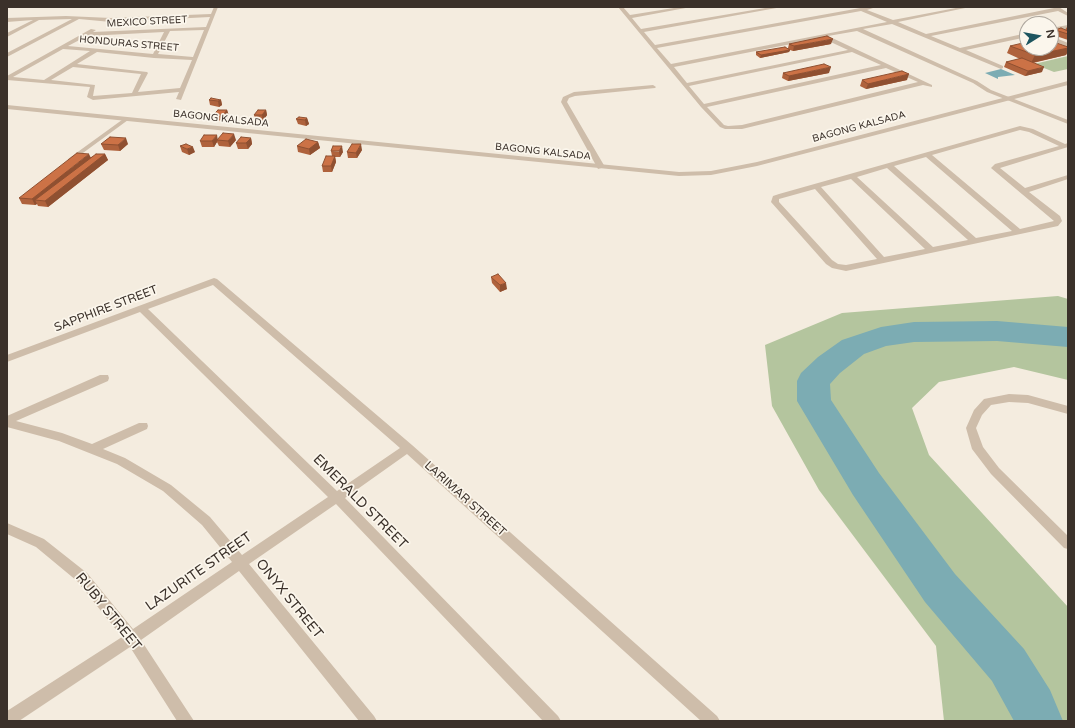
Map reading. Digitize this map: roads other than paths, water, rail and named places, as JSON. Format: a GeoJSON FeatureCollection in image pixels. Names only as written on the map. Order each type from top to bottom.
{"type":"FeatureCollection","features":[{"type":"Feature","properties":{"kind":"street"},"geometry":{"type":"LineString","coordinates":[[179,99],[216,7]]}},
{"type":"Feature","properties":{"kind":"street"},"geometry":{"type":"LineString","coordinates":[[620,7],[703,106],[722,126],[733,128],[923,83]]}},
{"type":"Feature","properties":{"kind":"street"},"geometry":{"type":"LineString","coordinates":[[629,17],[689,7]]}},
{"type":"Feature","properties":{"kind":"street"},"geometry":{"type":"LineString","coordinates":[[640,31],[780,7]]}},
{"type":"Feature","properties":{"kind":"street"},"geometry":{"type":"LineString","coordinates":[[654,47],[859,8],[874,7]]}},
{"type":"Feature","properties":{"kind":"street"},"geometry":{"type":"LineString","coordinates":[[671,66],[968,7]]}},
{"type":"Feature","properties":{"kind":"street"},"geometry":{"type":"LineString","coordinates":[[859,8],[1000,67]]}},
{"type":"Feature","properties":{"kind":"street"},"geometry":{"type":"LineString","coordinates":[[925,36],[1057,8],[1068,15]]}},
{"type":"Feature","properties":{"kind":"street"},"geometry":{"type":"LineString","coordinates":[[7,20],[78,18],[111,20],[212,15]]}},
{"type":"Feature","properties":{"kind":"street"},"geometry":{"type":"LineString","coordinates":[[7,35],[41,18]]}},
{"type":"Feature","properties":{"kind":"street"},"geometry":{"type":"LineString","coordinates":[[7,55],[78,18]]}},
{"type":"Feature","properties":{"kind":"street"},"geometry":{"type":"LineString","coordinates":[[7,78],[111,20]]}},
{"type":"Feature","properties":{"kind":"street","name":"MEXICO STREET"},"geometry":{"type":"LineString","coordinates":[[87,34],[207,28]]}},
{"type":"Feature","properties":{"kind":"street"},"geometry":{"type":"LineString","coordinates":[[858,29],[975,82],[1008,99],[1068,122]]}},
{"type":"Feature","properties":{"kind":"street"},"geometry":{"type":"LineString","coordinates":[[154,56],[168,30]]}},
{"type":"Feature","properties":{"kind":"street"},"geometry":{"type":"LineString","coordinates":[[823,36],[930,86]]}},
{"type":"Feature","properties":{"kind":"street"},"geometry":{"type":"LineString","coordinates":[[960,50],[1019,37]]}},
{"type":"Feature","properties":{"kind":"street"},"geometry":{"type":"LineString","coordinates":[[1059,43],[1068,48]]}},
{"type":"Feature","properties":{"kind":"street","name":"HONDURAS STREET"},"geometry":{"type":"LineString","coordinates":[[62,47],[195,59]]}},
{"type":"Feature","properties":{"kind":"street"},"geometry":{"type":"LineString","coordinates":[[44,82],[96,50]]}},
{"type":"Feature","properties":{"kind":"street"},"geometry":{"type":"LineString","coordinates":[[686,85],[853,50]]}},
{"type":"Feature","properties":{"kind":"street"},"geometry":{"type":"LineString","coordinates":[[71,65],[145,73],[134,95]]}},
{"type":"Feature","properties":{"kind":"street"},"geometry":{"type":"LineString","coordinates":[[703,106],[886,66]]}},
{"type":"Feature","properties":{"kind":"street"},"geometry":{"type":"LineString","coordinates":[[7,78],[93,86],[90,97],[93,98],[183,90]]}},
{"type":"Feature","properties":{"kind":"street"},"geometry":{"type":"LineString","coordinates":[[975,82],[1016,96],[1038,106],[1045,112]]}},
{"type":"Feature","properties":{"kind":"street","name":"BAGONG KALSADA"},"geometry":{"type":"LineString","coordinates":[[7,107],[601,168],[679,174],[712,173],[757,164],[1068,83]]}},
{"type":"Feature","properties":{"kind":"street"},"geometry":{"type":"LineString","coordinates":[[601,168],[564,102],[566,97],[574,94],[653,87]]}},
{"type":"Feature","properties":{"kind":"street"},"geometry":{"type":"LineString","coordinates":[[62,166],[126,119]]}},
{"type":"Feature","properties":{"kind":"street"},"geometry":{"type":"LineString","coordinates":[[1020,128],[1031,130],[1067,145],[996,168],[1057,218],[1058,222],[1055,224],[846,268],[835,266],[829,262],[775,202],[776,198],[782,196],[1020,128]]}},
{"type":"Feature","properties":{"kind":"street"},"geometry":{"type":"LineString","coordinates":[[928,155],[1019,232]]}},
{"type":"Feature","properties":{"kind":"street"},"geometry":{"type":"LineString","coordinates":[[889,166],[974,241]]}},
{"type":"Feature","properties":{"kind":"street"},"geometry":{"type":"LineString","coordinates":[[852,176],[931,250]]}},
{"type":"Feature","properties":{"kind":"street"},"geometry":{"type":"LineString","coordinates":[[1023,191],[1068,177]]}},
{"type":"Feature","properties":{"kind":"street"},"geometry":{"type":"LineString","coordinates":[[816,186],[883,260]]}},
{"type":"Feature","properties":{"kind":"street","name":"SAPPHIRE STREET"},"geometry":{"type":"LineString","coordinates":[[7,359],[214,281]]}},
{"type":"Feature","properties":{"kind":"street","name":"LARIMAR STREET"},"geometry":{"type":"LineString","coordinates":[[214,281],[408,448],[712,721]]}},
{"type":"Feature","properties":{"kind":"street","name":"EMERALD STREET"},"geometry":{"type":"LineString","coordinates":[[141,308],[336,497],[553,721]]}},
{"type":"Feature","properties":{"kind":"street"},"geometry":{"type":"LineString","coordinates":[[7,422],[33,408],[104,378]]}},
{"type":"Feature","properties":{"kind":"street"},"geometry":{"type":"LineString","coordinates":[[1068,410],[1028,399],[1009,398],[988,402],[978,413],[972,428],[978,449],[995,471],[1068,544]]}},
{"type":"Feature","properties":{"kind":"street","name":"ONYX STREET"},"geometry":{"type":"LineString","coordinates":[[7,422],[62,437],[122,461],[167,488],[206,521],[368,721]]}},
{"type":"Feature","properties":{"kind":"street"},"geometry":{"type":"LineString","coordinates":[[92,449],[143,426]]}},
{"type":"Feature","properties":{"kind":"street","name":"LAZURITE STREET"},"geometry":{"type":"LineString","coordinates":[[7,720],[132,638],[408,448]]}},
{"type":"Feature","properties":{"kind":"street","name":"RUBY STREET"},"geometry":{"type":"LineString","coordinates":[[7,528],[40,543],[82,577],[132,638],[186,721]]}},
{"type":"Feature","properties":{"kind":"water"},"geometry":{"type":"Polygon","coordinates":[[[1001,69],[1015,75],[998,77],[998,79],[985,73],[1001,69]]]}},
{"type":"Feature","properties":{"kind":"waterway"},"geometry":{"type":"LineString","coordinates":[[1039,721],[1033,707],[1008,665],[940,588],[866,484],[814,401],[813,381],[829,365],[853,347],[881,337],[914,332],[956,331],[997,331],[1048,334],[1068,337]]}}]}
